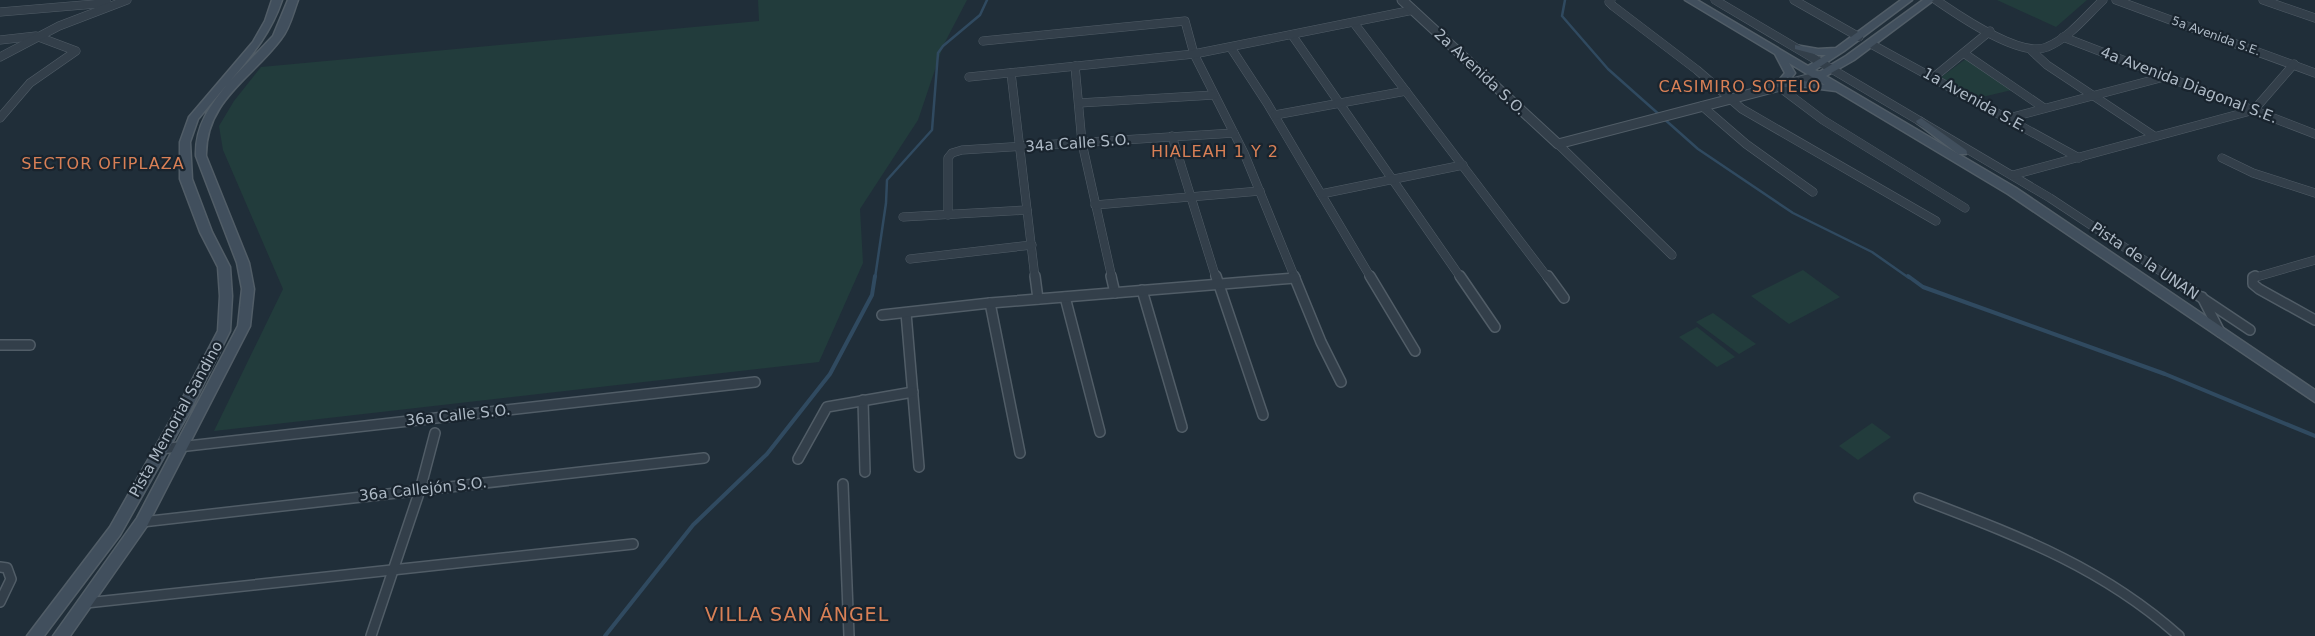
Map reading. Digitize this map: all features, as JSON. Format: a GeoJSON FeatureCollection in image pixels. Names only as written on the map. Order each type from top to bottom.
{"type":"FeatureCollection","features":[{"type":"Feature","properties":{"kind":"main road","name":"Pista Memorial Sandino"},"geometry":{"type":"LineString","coordinates":[[35,636],[115,531],[184,409],[224,331],[226,296],[224,267],[206,232],[186,178],[185,142],[193,119],[257,43],[270,22],[277,0]]}},
{"type":"Feature","properties":{"kind":"main road","name":"Pista Memorial Sandino"},"geometry":{"type":"LineString","coordinates":[[60,636],[86,603],[142,522],[244,326],[248,289],[245,272],[208,178],[201,156],[201,138],[209,118],[234,84],[277,38],[283,28],[293,0]]}},
{"type":"Feature","properties":{"kind":"main road","name":"Pista de la UNAN"},"geometry":{"type":"LineString","coordinates":[[1690,0],[1776,50],[1820,69],[1846,92],[1998,183],[2315,397]]}},
{"type":"Feature","properties":{"kind":"main road"},"geometry":{"type":"LineString","coordinates":[[1820,69],[1841,50],[1907,0]]}},
{"type":"Feature","properties":{"kind":"main road"},"geometry":{"type":"LineString","coordinates":[[1820,69],[1871,44],[1929,0]]}},
{"type":"Feature","properties":{"kind":"main road","name":"Pista de la UNAN"},"geometry":{"type":"LineString","coordinates":[[1703,8],[1740,23],[1820,69],[1925,134],[1955,156]]}},
{"type":"Feature","properties":{"kind":"main road"},"geometry":{"type":"LineString","coordinates":[[1798,47],[1818,52],[1841,50]]}},
{"type":"Feature","properties":{"kind":"main road"},"geometry":{"type":"LineString","coordinates":[[1776,50],[1790,73],[1787,80],[1779,86]]}},
{"type":"Feature","properties":{"kind":"main road"},"geometry":{"type":"LineString","coordinates":[[1779,86],[1804,84],[1846,92]]}},
{"type":"Feature","properties":{"kind":"main road"},"geometry":{"type":"LineString","coordinates":[[1921,121],[1998,183]]}},
{"type":"Feature","properties":{"kind":"main road"},"geometry":{"type":"LineString","coordinates":[[199,209],[208,200],[205,186],[208,178]]}},
{"type":"Feature","properties":{"kind":"main road"},"geometry":{"type":"LineString","coordinates":[[199,209],[212,209],[219,223],[226,225]]}},
{"type":"Feature","properties":{"kind":"street"},"geometry":{"type":"LineString","coordinates":[[67,6],[72,0]]}},
{"type":"Feature","properties":{"kind":"street","name":"2a Avenida S.O."},"geometry":{"type":"LineString","coordinates":[[1402,0],[1558,144]]}},
{"type":"Feature","properties":{"kind":"street"},"geometry":{"type":"LineString","coordinates":[[1610,0],[1609,2],[1612,6],[1697,70],[1742,109],[1936,221]]}},
{"type":"Feature","properties":{"kind":"street"},"geometry":{"type":"LineString","coordinates":[[1715,0],[1798,47],[1820,69],[1921,121],[2013,175],[2201,296],[2250,330]]}},
{"type":"Feature","properties":{"kind":"street"},"geometry":{"type":"LineString","coordinates":[[1795,0],[1859,37]]}},
{"type":"Feature","properties":{"kind":"street"},"geometry":{"type":"LineString","coordinates":[[1936,0],[2014,44],[2032,50],[2047,65],[2154,136]]}},
{"type":"Feature","properties":{"kind":"street"},"geometry":{"type":"LineString","coordinates":[[2032,50],[2046,48],[2063,36],[2102,0]]}},
{"type":"Feature","properties":{"kind":"street","name":"5a Avenida S.E."},"geometry":{"type":"LineString","coordinates":[[2116,0],[2315,73]]}},
{"type":"Feature","properties":{"kind":"street"},"geometry":{"type":"LineString","coordinates":[[2263,0],[2315,18]]}},
{"type":"Feature","properties":{"kind":"street"},"geometry":{"type":"LineString","coordinates":[[0,57],[36,36],[102,6],[123,1]]}},
{"type":"Feature","properties":{"kind":"street"},"geometry":{"type":"LineString","coordinates":[[0,12],[67,6],[102,6]]}},
{"type":"Feature","properties":{"kind":"street"},"geometry":{"type":"LineString","coordinates":[[968,77],[1194,54],[1232,48],[1413,10]]}},
{"type":"Feature","properties":{"kind":"street"},"geometry":{"type":"LineString","coordinates":[[983,41],[1184,21],[1194,54],[1260,191],[1295,278],[1341,382]]}},
{"type":"Feature","properties":{"kind":"street"},"geometry":{"type":"LineString","coordinates":[[1354,23],[1564,298]]}},
{"type":"Feature","properties":{"kind":"street"},"geometry":{"type":"LineString","coordinates":[[1934,77],[1965,54],[1990,31]]}},
{"type":"Feature","properties":{"kind":"street"},"geometry":{"type":"LineString","coordinates":[[1292,35],[1495,327]]}},
{"type":"Feature","properties":{"kind":"street"},"geometry":{"type":"LineString","coordinates":[[0,40],[36,36],[76,51],[30,83],[0,118]]}},
{"type":"Feature","properties":{"kind":"street","name":"4a Avenida Diagonal S.E."},"geometry":{"type":"LineString","coordinates":[[2063,36],[2164,77],[2315,134]]}},
{"type":"Feature","properties":{"kind":"street","name":"1a Avenida S.E."},"geometry":{"type":"LineString","coordinates":[[1871,44],[2079,158]]}},
{"type":"Feature","properties":{"kind":"street"},"geometry":{"type":"LineString","coordinates":[[1232,48],[1415,351]]}},
{"type":"Feature","properties":{"kind":"street"},"geometry":{"type":"LineString","coordinates":[[1965,54],[2044,108]]}},
{"type":"Feature","properties":{"kind":"street"},"geometry":{"type":"LineString","coordinates":[[2013,175],[2254,110],[2294,64]]}},
{"type":"Feature","properties":{"kind":"street"},"geometry":{"type":"LineString","coordinates":[[1075,66],[1082,143],[1114,293]]}},
{"type":"Feature","properties":{"kind":"street"},"geometry":{"type":"LineString","coordinates":[[1558,144],[1779,86],[1820,69]]}},
{"type":"Feature","properties":{"kind":"street"},"geometry":{"type":"LineString","coordinates":[[1011,72],[1018,147],[1038,299]]}},
{"type":"Feature","properties":{"kind":"street"},"geometry":{"type":"LineString","coordinates":[[2009,118],[2044,108],[2096,97],[2164,77]]}},
{"type":"Feature","properties":{"kind":"street"},"geometry":{"type":"LineString","coordinates":[[1779,86],[1823,120],[1965,208]]}},
{"type":"Feature","properties":{"kind":"street"},"geometry":{"type":"LineString","coordinates":[[1274,115],[1406,92]]}},
{"type":"Feature","properties":{"kind":"street"},"geometry":{"type":"LineString","coordinates":[[1079,102],[1214,95]]}},
{"type":"Feature","properties":{"kind":"street"},"geometry":{"type":"LineString","coordinates":[[1702,106],[1746,144],[1814,192]]}},
{"type":"Feature","properties":{"kind":"street","name":"34a Calle S.O."},"geometry":{"type":"LineString","coordinates":[[948,215],[948,158],[962,150],[1172,136],[1234,134]]}},
{"type":"Feature","properties":{"kind":"street"},"geometry":{"type":"LineString","coordinates":[[1172,136],[1218,284],[1263,415]]}},
{"type":"Feature","properties":{"kind":"street"},"geometry":{"type":"LineString","coordinates":[[1558,144],[1672,255]]}},
{"type":"Feature","properties":{"kind":"street"},"geometry":{"type":"LineString","coordinates":[[2222,158],[2253,173],[2315,193]]}},
{"type":"Feature","properties":{"kind":"street"},"geometry":{"type":"LineString","coordinates":[[1321,194],[1463,165]]}},
{"type":"Feature","properties":{"kind":"street"},"geometry":{"type":"LineString","coordinates":[[1095,205],[1260,191]]}},
{"type":"Feature","properties":{"kind":"street"},"geometry":{"type":"LineString","coordinates":[[903,218],[1027,210]]}},
{"type":"Feature","properties":{"kind":"street"},"geometry":{"type":"LineString","coordinates":[[910,259],[1032,245]]}},
{"type":"Feature","properties":{"kind":"street"},"geometry":{"type":"LineString","coordinates":[[2312,316],[2259,289],[2253,284],[2253,277],[2315,260]]}},
{"type":"Feature","properties":{"kind":"street"},"geometry":{"type":"LineString","coordinates":[[882,315],[990,303],[1295,278]]}},
{"type":"Feature","properties":{"kind":"street"},"geometry":{"type":"LineString","coordinates":[[1142,290],[1182,428]]}},
{"type":"Feature","properties":{"kind":"street"},"geometry":{"type":"LineString","coordinates":[[2201,296],[2220,333]]}},
{"type":"Feature","properties":{"kind":"street"},"geometry":{"type":"LineString","coordinates":[[1065,297],[1100,432]]}},
{"type":"Feature","properties":{"kind":"street"},"geometry":{"type":"LineString","coordinates":[[990,303],[1020,453]]}},
{"type":"Feature","properties":{"kind":"street"},"geometry":{"type":"LineString","coordinates":[[906,313],[919,467]]}},
{"type":"Feature","properties":{"kind":"street"},"geometry":{"type":"LineString","coordinates":[[0,345],[30,345]]}},
{"type":"Feature","properties":{"kind":"street","name":"36a Calle S.O."},"geometry":{"type":"LineString","coordinates":[[161,448],[755,382]]}},
{"type":"Feature","properties":{"kind":"street"},"geometry":{"type":"LineString","coordinates":[[798,459],[827,406],[913,392]]}},
{"type":"Feature","properties":{"kind":"street"},"geometry":{"type":"LineString","coordinates":[[863,400],[865,472]]}},
{"type":"Feature","properties":{"kind":"street"},"geometry":{"type":"LineString","coordinates":[[371,636],[420,490],[435,433]]}},
{"type":"Feature","properties":{"kind":"street","name":"36a Callejón S.O."},"geometry":{"type":"LineString","coordinates":[[142,522],[704,458]]}},
{"type":"Feature","properties":{"kind":"street"},"geometry":{"type":"LineString","coordinates":[[843,484],[849,636]]}},
{"type":"Feature","properties":{"kind":"street"},"geometry":{"type":"LineString","coordinates":[[1919,498],[2036,544],[2054,553],[2123,590],[2179,636]]}},
{"type":"Feature","properties":{"kind":"street"},"geometry":{"type":"LineString","coordinates":[[86,603],[395,568],[633,544]]}},
{"type":"Feature","properties":{"kind":"street"},"geometry":{"type":"LineString","coordinates":[[0,602],[11,579],[3,568]]}},
{"type":"Feature","properties":{"kind":"green space"},"geometry":{"type":"Polygon","coordinates":[[[758,0],[967,0],[943,46],[918,120],[860,209],[863,263],[819,362],[214,431],[283,289],[223,150],[219,126],[234,101],[261,67],[759,21],[758,0]]]}},
{"type":"Feature","properties":{"kind":"green space"},"geometry":{"type":"Polygon","coordinates":[[[1997,0],[2087,0],[2056,27],[1997,0]]]}},
{"type":"Feature","properties":{"kind":"green space"},"geometry":{"type":"Polygon","coordinates":[[[1967,58],[2012,90],[1978,98],[1940,78],[1967,58]]]}},
{"type":"Feature","properties":{"kind":"green space"},"geometry":{"type":"Polygon","coordinates":[[[1803,270],[1840,297],[1789,324],[1751,296],[1803,270]]]}},
{"type":"Feature","properties":{"kind":"green space"},"geometry":{"type":"Polygon","coordinates":[[[1713,313],[1756,344],[1739,354],[1696,322],[1713,313]]]}},
{"type":"Feature","properties":{"kind":"green space"},"geometry":{"type":"Polygon","coordinates":[[[1697,327],[1735,357],[1717,367],[1679,337],[1697,327]]]}},
{"type":"Feature","properties":{"kind":"green space"},"geometry":{"type":"Polygon","coordinates":[[[1872,423],[1891,437],[1858,460],[1839,446],[1872,423]]]}},
{"type":"Feature","properties":{"kind":"waterway"},"geometry":{"type":"LineString","coordinates":[[875,278],[886,203],[887,180],[932,130],[938,53],[943,46],[980,15],[987,0]]}},
{"type":"Feature","properties":{"kind":"waterway"},"geometry":{"type":"LineString","coordinates":[[1565,0],[1562,16],[1608,69],[1698,149],[1793,213],[1872,252],[1909,278]]}},
{"type":"Feature","properties":{"kind":"waterway"},"geometry":{"type":"LineString","coordinates":[[605,636],[693,525],[767,454],[830,374],[872,295],[875,276]]}},
{"type":"Feature","properties":{"kind":"waterway"},"geometry":{"type":"LineString","coordinates":[[1908,276],[1923,287],[2165,374],[2315,436]]}},
{"type":"Feature","properties":{"kind":"district","name":"CASIMIRO SOTELO"},"geometry":{"type":"Point","coordinates":[1740,86]}},
{"type":"Feature","properties":{"kind":"district","name":"HIALEAH 1 Y 2"},"geometry":{"type":"Point","coordinates":[1215,151]}},
{"type":"Feature","properties":{"kind":"district","name":"SECTOR OFIPLAZA"},"geometry":{"type":"Point","coordinates":[103,163]}},
{"type":"Feature","properties":{"kind":"district","name":"VILLA SAN ÁNGEL"},"geometry":{"type":"Point","coordinates":[797,614]}}]}
